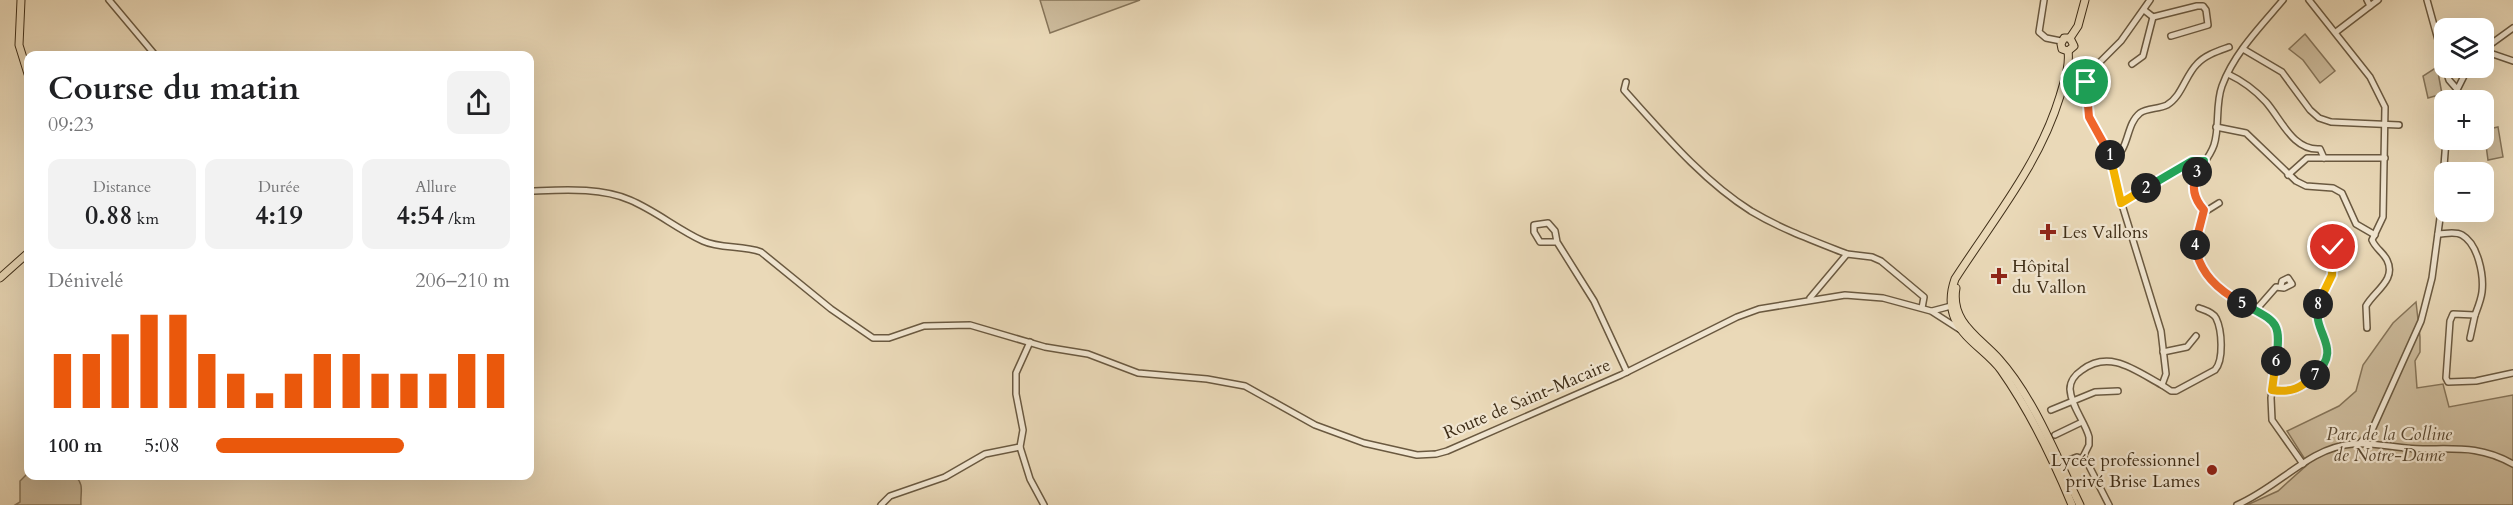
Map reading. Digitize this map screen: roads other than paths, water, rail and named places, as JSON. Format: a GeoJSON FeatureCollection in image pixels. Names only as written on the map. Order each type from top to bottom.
{"type":"FeatureCollection","features":[{"type":"Feature","properties":{"kind":"main road"},"geometry":{"type":"LineString","coordinates":[[21,0],[19,45],[24,61]]}},
{"type":"Feature","properties":{"kind":"main road"},"geometry":{"type":"LineString","coordinates":[[2070,38],[2078,26],[2085,0]]}},
{"type":"Feature","properties":{"kind":"main road"},"geometry":{"type":"LineString","coordinates":[[2068,51],[2062,49],[2061,41],[2066,37],[2070,38]]}},
{"type":"Feature","properties":{"kind":"main road"},"geometry":{"type":"LineString","coordinates":[[2070,38],[2074,45],[2068,51],[2068,64],[2060,96],[2037,153],[1963,267],[1952,288],[1952,308],[1962,331],[1989,355],[2012,386],[2080,505]]}},
{"type":"Feature","properties":{"kind":"main road"},"geometry":{"type":"LineString","coordinates":[[0,278],[24,257]]}},
{"type":"Feature","properties":{"kind":"main road"},"geometry":{"type":"LineString","coordinates":[[1963,267],[1955,301],[1961,319],[1966,328],[1999,359],[2023,392],[2072,505]]}},
{"type":"Feature","properties":{"kind":"street"},"geometry":{"type":"LineString","coordinates":[[109,0],[152,51]]}},
{"type":"Feature","properties":{"kind":"street"},"geometry":{"type":"LineString","coordinates":[[2044,0],[2039,32],[2046,38],[2061,41]]}},
{"type":"Feature","properties":{"kind":"street"},"geometry":{"type":"LineString","coordinates":[[2150,0],[2121,41],[2094,67],[2086,82],[2089,117],[2112,159],[2121,203],[2161,331],[2166,374],[2162,385]]}},
{"type":"Feature","properties":{"kind":"street"},"geometry":{"type":"LineString","coordinates":[[2203,213],[2196,198],[2194,179],[2213,148],[2221,87],[2242,49],[2283,0]]}},
{"type":"Feature","properties":{"kind":"street"},"geometry":{"type":"LineString","coordinates":[[2309,0],[2370,77],[2385,107],[2383,217],[2372,240],[2389,262],[2390,273],[2388,280],[2366,306],[2367,328]]}},
{"type":"Feature","properties":{"kind":"street"},"geometry":{"type":"LineString","coordinates":[[2336,32],[2369,3],[2378,0]]}},
{"type":"Feature","properties":{"kind":"street"},"geometry":{"type":"LineString","coordinates":[[2427,0],[2434,26]]}},
{"type":"Feature","properties":{"kind":"street"},"geometry":{"type":"LineString","coordinates":[[2153,17],[2203,6],[2206,10],[2208,25],[2171,36]]}},
{"type":"Feature","properties":{"kind":"street"},"geometry":{"type":"LineString","coordinates":[[2144,10],[2153,17]]}},
{"type":"Feature","properties":{"kind":"street"},"geometry":{"type":"LineString","coordinates":[[2132,64],[2143,56],[2153,17]]}},
{"type":"Feature","properties":{"kind":"street"},"geometry":{"type":"LineString","coordinates":[[2494,42],[2513,28]]}},
{"type":"Feature","properties":{"kind":"street"},"geometry":{"type":"LineString","coordinates":[[2112,159],[2121,153],[2132,124],[2140,113],[2167,105],[2178,93],[2194,66],[2203,58],[2229,46]]}},
{"type":"Feature","properties":{"kind":"street"},"geometry":{"type":"LineString","coordinates":[[2242,49],[2282,72],[2310,110],[2319,118],[2331,122],[2399,125]]}},
{"type":"Feature","properties":{"kind":"street"},"geometry":{"type":"LineString","coordinates":[[2494,54],[2513,61]]}},
{"type":"Feature","properties":{"kind":"street"},"geometry":{"type":"LineString","coordinates":[[2228,74],[2246,83],[2267,103],[2279,122],[2302,145],[2311,150],[2322,150],[2324,158]]}},
{"type":"Feature","properties":{"kind":"street"},"geometry":{"type":"LineString","coordinates":[[2448,78],[2456,88],[2462,78]]}},
{"type":"Feature","properties":{"kind":"street"},"geometry":{"type":"LineString","coordinates":[[1626,82],[1624,90],[1719,188],[1750,210],[1786,230],[1847,254],[1872,257],[1881,261],[1924,297],[1922,308]]}},
{"type":"Feature","properties":{"kind":"street"},"geometry":{"type":"LineString","coordinates":[[2216,127],[2246,133],[2288,175],[2306,186],[2333,188],[2342,193],[2356,224],[2375,235]]}},
{"type":"Feature","properties":{"kind":"street"},"geometry":{"type":"LineString","coordinates":[[2361,442],[2372,430],[2421,321],[2432,278],[2445,150]]}},
{"type":"Feature","properties":{"kind":"street"},"geometry":{"type":"LineString","coordinates":[[2288,175],[2307,158],[2385,158]]}},
{"type":"Feature","properties":{"kind":"street"},"geometry":{"type":"LineString","coordinates":[[2121,203],[2192,161],[2204,161]]}},
{"type":"Feature","properties":{"kind":"street","name":"Route de Saint-Macaire"},"geometry":{"type":"LineString","coordinates":[[534,191],[569,190],[616,195],[647,208],[705,242],[751,248],[761,252],[831,309],[873,338],[889,338],[915,328],[942,324],[970,325],[1030,342],[1088,354],[1138,374],[1207,379],[1245,386],[1315,425],[1364,443],[1417,455],[1446,451],[1627,372],[1737,317],[1759,309],[1845,295],[1883,298],[1930,311],[1962,331]]}},
{"type":"Feature","properties":{"kind":"street"},"geometry":{"type":"LineString","coordinates":[[2219,203],[2203,213],[2195,239],[2199,262],[2217,287],[2268,318],[2280,335],[2270,407],[2272,420],[2303,464]]}},
{"type":"Feature","properties":{"kind":"street"},"geometry":{"type":"LineString","coordinates":[[1557,242],[1540,242],[1534,232],[1534,225],[1548,223],[1555,231],[1557,242],[1594,301],[1627,372]]}},
{"type":"Feature","properties":{"kind":"street"},"geometry":{"type":"LineString","coordinates":[[2438,234],[2463,235],[2475,253],[2482,280],[2480,303],[2470,338]]}},
{"type":"Feature","properties":{"kind":"street"},"geometry":{"type":"LineString","coordinates":[[1809,300],[1847,254]]}},
{"type":"Feature","properties":{"kind":"street"},"geometry":{"type":"LineString","coordinates":[[2272,390],[2286,392],[2300,387],[2326,362],[2329,350],[2319,329],[2317,307],[2332,275],[2333,259]]}},
{"type":"Feature","properties":{"kind":"street"},"geometry":{"type":"LineString","coordinates":[[1958,283],[1953,295],[1952,308],[1964,329],[1983,344]]}},
{"type":"Feature","properties":{"kind":"street"},"geometry":{"type":"LineString","coordinates":[[2255,310],[2269,292],[2281,286]]}},
{"type":"Feature","properties":{"kind":"street"},"geometry":{"type":"LineString","coordinates":[[1930,311],[1952,308]]}},
{"type":"Feature","properties":{"kind":"street"},"geometry":{"type":"LineString","coordinates":[[1941,316],[1952,308]]}},
{"type":"Feature","properties":{"kind":"street"},"geometry":{"type":"LineString","coordinates":[[2083,457],[2089,446],[2088,433],[2073,400],[2070,389],[2073,379],[2079,372],[2101,360],[2110,360],[2127,366],[2171,391],[2176,391],[2215,370],[2220,365],[2220,334],[2216,318],[2213,314],[2199,308]]}},
{"type":"Feature","properties":{"kind":"street"},"geometry":{"type":"LineString","coordinates":[[2475,315],[2463,316],[2451,313],[2446,354],[2448,382],[2476,381],[2513,373]]}},
{"type":"Feature","properties":{"kind":"street"},"geometry":{"type":"LineString","coordinates":[[2163,351],[2187,347],[2196,336]]}},
{"type":"Feature","properties":{"kind":"street"},"geometry":{"type":"LineString","coordinates":[[1030,342],[1016,373],[1016,394],[1023,430],[1020,447],[1030,479],[1044,505]]}},
{"type":"Feature","properties":{"kind":"street"},"geometry":{"type":"LineString","coordinates":[[2051,410],[2095,392],[2118,391]]}},
{"type":"Feature","properties":{"kind":"street"},"geometry":{"type":"LineString","coordinates":[[2055,435],[2082,422]]}},
{"type":"Feature","properties":{"kind":"street"},"geometry":{"type":"LineString","coordinates":[[2237,505],[2266,490],[2303,464],[2327,451],[2361,442],[2422,449],[2465,448],[2492,454],[2513,464]]}},
{"type":"Feature","properties":{"kind":"street"},"geometry":{"type":"LineString","coordinates":[[881,505],[890,496],[945,477],[984,454],[1020,447]]}},
{"type":"Feature","properties":{"kind":"street"},"geometry":{"type":"LineString","coordinates":[[2056,465],[2070,458],[2083,457]]}},
{"type":"Feature","properties":{"kind":"street"},"geometry":{"type":"LineString","coordinates":[[2083,457],[2090,465],[2109,505]]}},
{"type":"Feature","properties":{"kind":"place","name":"Les Vallons"},"geometry":{"type":"Point","coordinates":[2048,232]}},
{"type":"Feature","properties":{"kind":"place","name":"Hôpital du Vallon"},"geometry":{"type":"Point","coordinates":[1999,276]}},
{"type":"Feature","properties":{"kind":"place","name":"Lycée professionnel privé Brise Lames"},"geometry":{"type":"Point","coordinates":[2212,470]}},
{"type":"Feature","properties":{"kind":"park label","name":"Parc de la Colline de Notre-Dame"},"geometry":{"type":"Point","coordinates":[2389,444]}}]}
